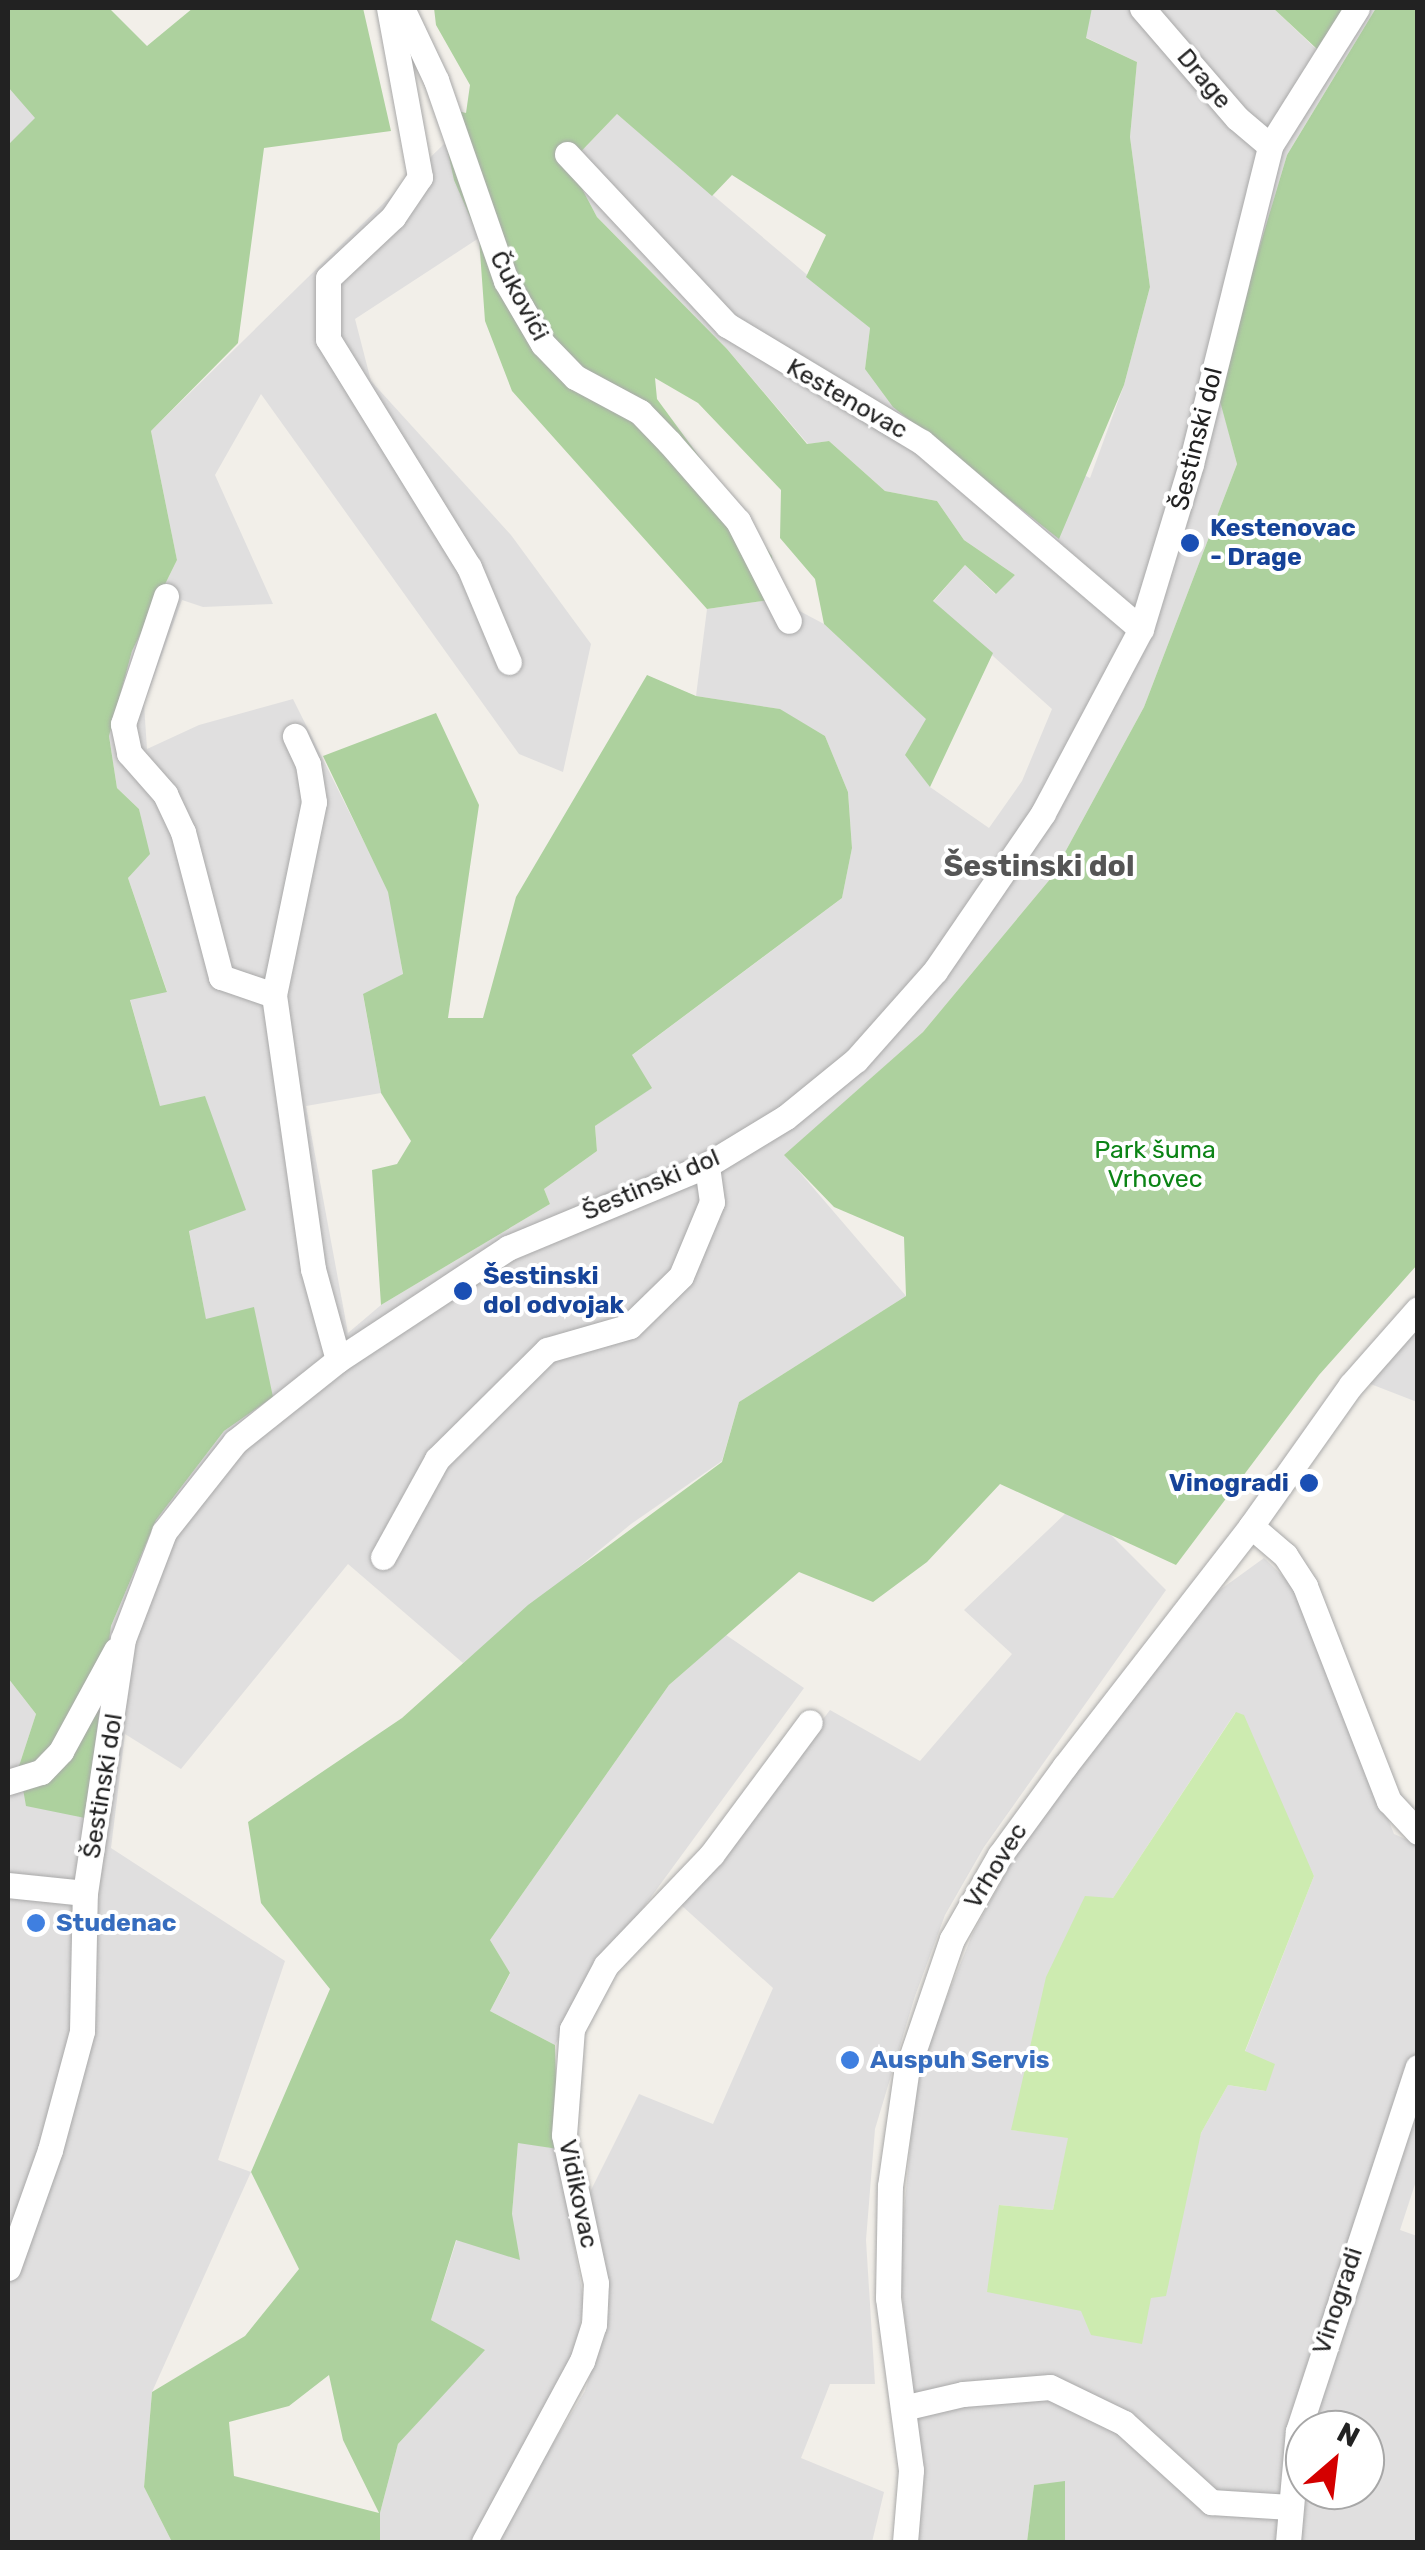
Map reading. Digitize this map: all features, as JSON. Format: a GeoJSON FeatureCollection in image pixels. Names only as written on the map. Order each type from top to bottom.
{"type":"FeatureCollection","features":[{"type":"Feature","properties":{"kind":"street"},"geometry":{"type":"LineString","coordinates":[[389,8],[420,177],[393,217],[328,278],[328,339],[469,567],[510,662]]}},
{"type":"Feature","properties":{"kind":"street","name":"Čukovići"},"geometry":{"type":"LineString","coordinates":[[402,8],[436,80],[506,281],[544,344],[575,378],[640,412],[669,442],[738,520],[790,621]]}},
{"type":"Feature","properties":{"kind":"street","name":"Drage"},"geometry":{"type":"LineString","coordinates":[[1142,8],[1237,118],[1270,146]]}},
{"type":"Feature","properties":{"kind":"street","name":"Šestinski dol"},"geometry":{"type":"LineString","coordinates":[[8,2268],[50,2150],[82,2031],[85,1893],[123,1639],[150,1557],[212,1466],[338,1360],[508,1248],[707,1165],[813,1099],[935,971],[1043,813],[1141,629],[1191,464],[1270,146],[1357,8]]}},
{"type":"Feature","properties":{"kind":"street","name":"Kestenovac"},"geometry":{"type":"LineString","coordinates":[[568,154],[727,325],[922,442],[1141,629]]}},
{"type":"Feature","properties":{"kind":"street"},"geometry":{"type":"LineString","coordinates":[[166,596],[123,724],[129,753],[165,794],[183,832],[221,977],[274,995]]}},
{"type":"Feature","properties":{"kind":"street"},"geometry":{"type":"LineString","coordinates":[[295,736],[308,764],[314,802],[274,995],[314,1269],[338,1360]]}},
{"type":"Feature","properties":{"kind":"street"},"geometry":{"type":"LineString","coordinates":[[383,1557],[437,1459],[547,1350],[630,1326],[672,1287],[709,1217],[707,1165]]}},
{"type":"Feature","properties":{"kind":"street","name":"Vrhovec"},"geometry":{"type":"LineString","coordinates":[[905,2542],[911,2470],[888,2298],[890,2186],[906,2073],[952,1939],[1000,1855],[1064,1766],[1252,1526],[1342,1396],[1418,1310]]}},
{"type":"Feature","properties":{"kind":"street"},"geometry":{"type":"LineString","coordinates":[[1252,1526],[1285,1556],[1305,1586],[1389,1801],[1418,1832]]}},
{"type":"Feature","properties":{"kind":"street"},"geometry":{"type":"LineString","coordinates":[[8,1782],[41,1772],[61,1750],[123,1639]]}},
{"type":"Feature","properties":{"kind":"street","name":"Vidikovac"},"geometry":{"type":"LineString","coordinates":[[484,2542],[582,2361],[594,2325],[596,2283],[564,2136],[572,2029],[606,1964],[712,1854],[810,1722]]}},
{"type":"Feature","properties":{"kind":"street"},"geometry":{"type":"LineString","coordinates":[[8,1885],[85,1893]]}},
{"type":"Feature","properties":{"kind":"street","name":"Vinogradi"},"geometry":{"type":"LineString","coordinates":[[1305,2410],[1418,2067]]}},
{"type":"Feature","properties":{"kind":"street"},"geometry":{"type":"LineString","coordinates":[[903,2408],[963,2394],[1050,2386],[1124,2422],[1211,2502],[1285,2507]]}},
{"type":"Feature","properties":{"kind":"street","name":"Vinogradi"},"geometry":{"type":"LineString","coordinates":[[1288,2542],[1290,2510]]}},
{"type":"Feature","properties":{"kind":"shaded area"},"geometry":{"type":"Polygon","coordinates":[[[1092,8],[1273,8],[1316,49],[1347,8],[1376,8],[1287,155],[1218,390],[1237,464],[1144,707],[1051,878],[923,1032],[785,1155],[906,1296],[739,1402],[722,1461],[631,1524],[463,1663],[348,1564],[181,1769],[125,1734],[111,1848],[285,1961],[218,2160],[251,2172],[152,2392],[144,2487],[172,2542],[8,2542],[8,1678],[36,1714],[19,1766],[97,1707],[111,1626],[156,1520],[224,1431],[273,1397],[206,1320],[189,1230],[245,1210],[160,1107],[130,999],[167,991],[128,878],[149,854],[139,809],[117,788],[109,736],[132,651],[177,560],[151,431],[445,143],[479,238],[355,319],[371,381],[511,535],[591,644],[563,772],[519,754],[261,394],[215,475],[273,604],[203,607],[182,600],[144,704],[147,749],[199,725],[293,699],[389,892],[403,975],[363,995],[381,1093],[306,1106],[348,1333],[381,1305],[550,1204],[544,1189],[597,1151],[595,1126],[651,1088],[631,1056],[842,898],[852,848],[848,792],[825,736],[779,709],[696,696],[707,609],[777,599],[824,624],[927,719],[930,787],[989,828],[1022,781],[1052,709],[933,602],[965,565],[995,594],[1015,575],[964,540],[937,501],[885,491],[829,441],[808,444],[727,349],[597,217],[569,164],[617,114],[870,328],[865,369],[1090,478],[1124,385],[1150,287],[1130,137],[1137,62],[1085,37],[1092,8]]]}},
{"type":"Feature","properties":{"kind":"shaded area"},"geometry":{"type":"Polygon","coordinates":[[[8,87],[36,118],[8,145],[8,87]]]}},
{"type":"Feature","properties":{"kind":"shaded area"},"geometry":{"type":"Polygon","coordinates":[[[1417,1330],[1417,1402],[1368,1383],[1417,1330]]]}},
{"type":"Feature","properties":{"kind":"shaded area"},"geometry":{"type":"Polygon","coordinates":[[[1067,1512],[1103,1527],[1166,1590],[984,1847],[945,1915],[915,1996],[875,2129],[866,2240],[875,2384],[830,2384],[801,2458],[884,2492],[872,2542],[493,2542],[585,2391],[609,2311],[587,2198],[639,2094],[713,2124],[773,1988],[681,1905],[830,1710],[920,1761],[1012,1654],[964,1610],[1067,1512]]]}},
{"type":"Feature","properties":{"kind":"shaded area"},"geometry":{"type":"Polygon","coordinates":[[[1264,1558],[1300,1593],[1394,1834],[1417,1844],[1418,2175],[1400,2230],[1417,2236],[1417,2542],[1062,2542],[1065,2482],[1034,2485],[1027,2542],[917,2542],[923,2493],[899,2264],[915,2095],[929,2041],[973,1933],[1016,1854],[1206,1600],[1264,1558]],[[1235,1713],[1113,1898],[1012,2130],[1069,2137],[1053,2210],[999,2205],[1151,2297],[1201,2133],[1228,2085],[1265,2091],[1245,2052],[1314,1876],[1235,1713]]]}},
{"type":"Feature","properties":{"kind":"shaded area"},"geometry":{"type":"Polygon","coordinates":[[[726,1635],[804,1688],[591,1979],[555,2045],[490,2011],[510,1974],[490,1940],[669,1685],[726,1635]]]}},
{"type":"Feature","properties":{"kind":"shaded area"},"geometry":{"type":"Polygon","coordinates":[[[518,2142],[558,2149],[584,2303],[576,2349],[472,2542],[380,2542],[380,2513],[398,2444],[484,2350],[431,2320],[457,2239],[512,2214],[518,2142]]]}},
{"type":"Feature","properties":{"kind":"green space"},"geometry":{"type":"Polygon","coordinates":[[[8,8],[109,8],[147,46],[193,8],[363,8],[391,131],[264,148],[238,343],[151,431],[177,560],[132,651],[109,736],[117,788],[139,809],[150,854],[128,878],[167,992],[130,1000],[160,1106],[205,1096],[246,1210],[189,1231],[206,1319],[254,1307],[273,1397],[224,1431],[156,1520],[111,1626],[85,1818],[26,1806],[19,1766],[36,1714],[8,1678],[8,145],[35,118],[8,87],[8,8]]]}},
{"type":"Feature","properties":{"kind":"green space"},"geometry":{"type":"Polygon","coordinates":[[[434,8],[1092,8],[1086,38],[1137,62],[1130,137],[1150,287],[1124,385],[1059,539],[893,407],[865,369],[870,328],[806,277],[826,235],[732,175],[712,196],[617,114],[569,164],[597,217],[727,349],[807,444],[829,441],[885,491],[937,501],[964,540],[1015,575],[996,594],[965,565],[933,601],[993,653],[930,787],[905,755],[926,719],[824,624],[815,579],[780,538],[781,490],[698,403],[655,378],[657,399],[772,556],[777,599],[707,609],[512,391],[485,321],[479,238],[454,180],[438,106],[466,113],[470,85],[436,25],[434,8]]]}},
{"type":"Feature","properties":{"kind":"green space"},"geometry":{"type":"Polygon","coordinates":[[[1273,8],[1347,8],[1317,49],[1273,8]]]}},
{"type":"Feature","properties":{"kind":"green space","name":"Park šuma Vrhovec"},"geometry":{"type":"Polygon","coordinates":[[[1376,8],[1417,8],[1417,1265],[1319,1375],[1176,1565],[1000,1484],[927,1562],[873,1602],[799,1572],[669,1685],[490,1940],[510,1973],[490,2011],[555,2045],[558,2149],[518,2143],[512,2214],[520,2260],[456,2240],[431,2320],[485,2350],[398,2444],[380,2513],[380,2542],[172,2542],[144,2487],[152,2392],[245,2336],[299,2269],[251,2172],[330,1989],[261,1903],[248,1822],[402,1718],[528,1605],[722,1462],[739,1402],[906,1296],[904,1237],[834,1207],[784,1155],[923,1032],[1051,878],[1144,707],[1237,464],[1217,390],[1287,155],[1376,8]],[[329,2375],[289,2406],[229,2422],[234,2476],[379,2513],[343,2440],[329,2375]]]}},
{"type":"Feature","properties":{"kind":"green space"},"geometry":{"type":"Polygon","coordinates":[[[647,675],[696,696],[780,709],[825,736],[848,792],[852,848],[842,898],[632,1055],[652,1088],[595,1126],[597,1151],[544,1189],[550,1204],[381,1305],[372,1170],[397,1164],[411,1141],[381,1093],[363,994],[403,974],[388,892],[323,756],[436,713],[479,805],[448,1018],[483,1018],[516,897],[647,675]]]}},
{"type":"Feature","properties":{"kind":"green space"},"geometry":{"type":"Polygon","coordinates":[[[1236,1712],[1244,1715],[1314,1876],[1245,2051],[1275,2064],[1266,2091],[1228,2085],[1201,2133],[1166,2296],[1151,2298],[1142,2344],[1091,2335],[1081,2311],[987,2292],[999,2205],[1053,2210],[1068,2138],[1011,2130],[1046,1977],[1085,1896],[1113,1898],[1236,1712]]]}},
{"type":"Feature","properties":{"kind":"green space"},"geometry":{"type":"Polygon","coordinates":[[[1065,2481],[1065,2542],[1027,2542],[1034,2485],[1065,2481]]]}},
{"type":"Feature","properties":{"kind":"place","name":"Kestenovac - Drage"},"geometry":{"type":"Point","coordinates":[1190,543]}},
{"type":"Feature","properties":{"kind":"place","name":"Šestinski dol odvojak"},"geometry":{"type":"Point","coordinates":[463,1291]}},
{"type":"Feature","properties":{"kind":"place","name":"Vinogradi"},"geometry":{"type":"Point","coordinates":[1309,1483]}},
{"type":"Feature","properties":{"kind":"place","name":"Studenac"},"geometry":{"type":"Point","coordinates":[36,1923]}},
{"type":"Feature","properties":{"kind":"place","name":"Auspuh Servis"},"geometry":{"type":"Point","coordinates":[850,2060]}},
{"type":"Feature","properties":{"kind":"district","name":"Šestinski dol"},"geometry":{"type":"Point","coordinates":[1039,866]}}]}
